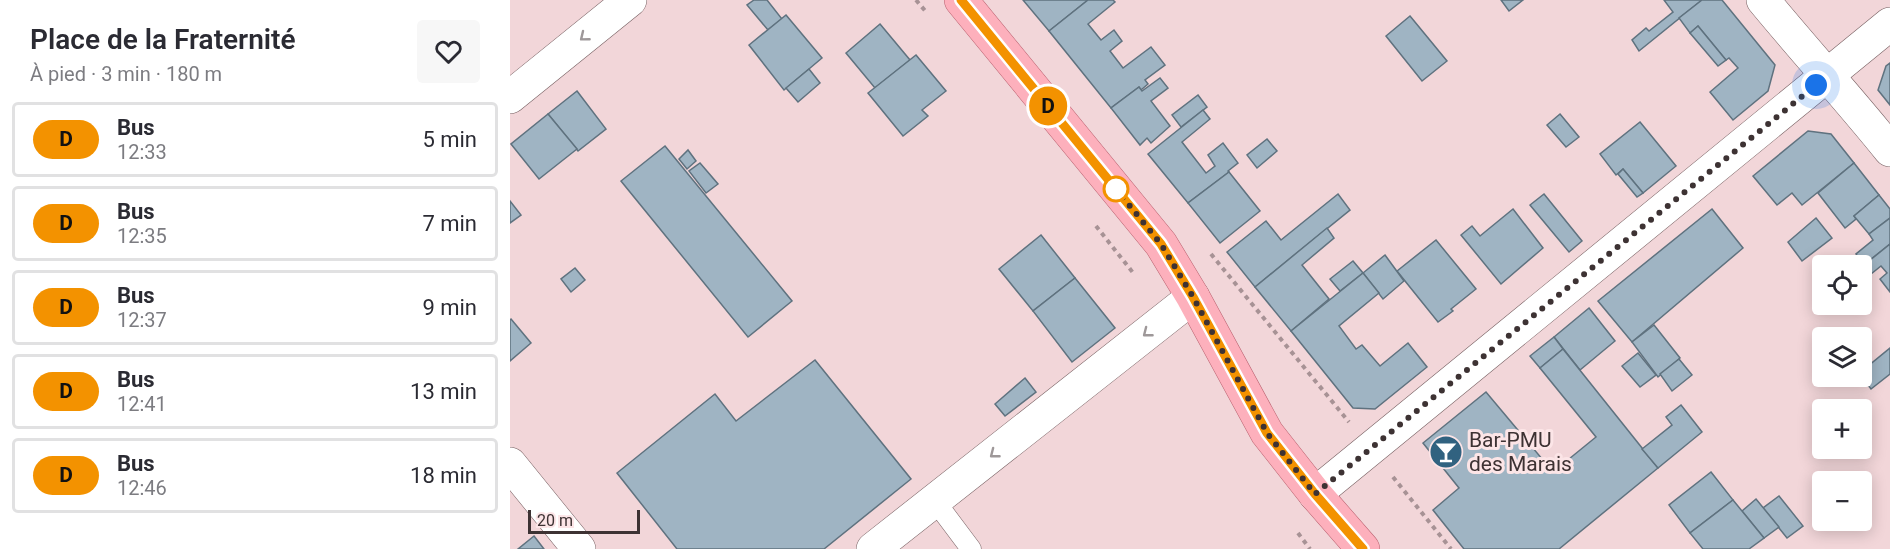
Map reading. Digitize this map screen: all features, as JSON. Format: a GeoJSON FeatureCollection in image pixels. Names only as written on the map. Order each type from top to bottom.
{"type":"FeatureCollection","features":[{"type":"Feature","properties":{"kind":"main road"},"geometry":{"type":"LineString","coordinates":[[961,0],[1161,244],[1193,297],[1267,433],[1315,494],[1363,549]]}},
{"type":"Feature","properties":{"kind":"street"},"geometry":{"type":"LineString","coordinates":[[510,97],[630,0]]}},
{"type":"Feature","properties":{"kind":"street"},"geometry":{"type":"LineString","coordinates":[[1763,0],[1827,76],[1847,96],[1890,150]]}},
{"type":"Feature","properties":{"kind":"street"},"geometry":{"type":"LineString","coordinates":[[1315,494],[1890,24]]}},
{"type":"Feature","properties":{"kind":"street"},"geometry":{"type":"LineString","coordinates":[[873,549],[1193,297]]}},
{"type":"Feature","properties":{"kind":"street"},"geometry":{"type":"LineString","coordinates":[[510,464],[579,549]]}},
{"type":"Feature","properties":{"kind":"lane"},"geometry":{"type":"LineString","coordinates":[[935,501],[971,549]]}},
{"type":"Feature","properties":{"kind":"path"},"geometry":{"type":"LineString","coordinates":[[916,0],[931,18]]}},
{"type":"Feature","properties":{"kind":"path"},"geometry":{"type":"LineString","coordinates":[[1091,220],[1167,317]]}},
{"type":"Feature","properties":{"kind":"path"},"geometry":{"type":"LineString","coordinates":[[1207,248],[1451,549]]}},
{"type":"Feature","properties":{"kind":"path"},"geometry":{"type":"LineString","coordinates":[[1297,531],[1310,549]]}},
{"type":"Feature","properties":{"kind":"building"},"geometry":{"type":"Polygon","coordinates":[[[754,0],[767,0],[782,19],[768,30],[747,5],[754,0]]]}},
{"type":"Feature","properties":{"kind":"building"},"geometry":{"type":"Polygon","coordinates":[[[1023,0],[1088,0],[1049,31],[1023,0]]]}},
{"type":"Feature","properties":{"kind":"building"},"geometry":{"type":"Polygon","coordinates":[[[1088,0],[1113,0],[1115,2],[1088,24],[1101,40],[1114,30],[1122,41],[1110,51],[1123,68],[1151,47],[1165,65],[1145,80],[1148,84],[1141,90],[1139,87],[1111,108],[1049,31],[1088,0]]]}},
{"type":"Feature","properties":{"kind":"building"},"geometry":{"type":"Polygon","coordinates":[[[1501,0],[1523,0],[1509,11],[1501,0]]]}},
{"type":"Feature","properties":{"kind":"building"},"geometry":{"type":"Polygon","coordinates":[[[1664,0],[1702,0],[1639,51],[1632,40],[1646,28],[1649,31],[1673,12],[1664,0]]]}},
{"type":"Feature","properties":{"kind":"building"},"geometry":{"type":"Polygon","coordinates":[[[1702,0],[1722,0],[1775,65],[1768,91],[1733,120],[1710,92],[1738,68],[1729,58],[1726,60],[1698,26],[1690,33],[1679,18],[1702,0]]]}},
{"type":"Feature","properties":{"kind":"building"},"geometry":{"type":"Polygon","coordinates":[[[786,15],[822,58],[784,90],[749,45],[786,15]]]}},
{"type":"Feature","properties":{"kind":"building"},"geometry":{"type":"Polygon","coordinates":[[[1410,16],[1447,61],[1422,81],[1386,36],[1410,16]]]}},
{"type":"Feature","properties":{"kind":"building"},"geometry":{"type":"Polygon","coordinates":[[[880,24],[910,60],[875,88],[846,53],[880,24]]]}},
{"type":"Feature","properties":{"kind":"building"},"geometry":{"type":"Polygon","coordinates":[[[1698,26],[1726,60],[1718,66],[1690,33],[1698,26]]]}},
{"type":"Feature","properties":{"kind":"building"},"geometry":{"type":"Polygon","coordinates":[[[916,55],[946,91],[922,110],[928,116],[903,136],[868,93],[916,55]]]}},
{"type":"Feature","properties":{"kind":"building"},"geometry":{"type":"Polygon","coordinates":[[[1890,63],[1890,105],[1878,90],[1886,66],[1890,63]]]}},
{"type":"Feature","properties":{"kind":"building"},"geometry":{"type":"Polygon","coordinates":[[[809,69],[820,83],[798,102],[786,88],[809,69]]]}},
{"type":"Feature","properties":{"kind":"building"},"geometry":{"type":"Polygon","coordinates":[[[1160,78],[1168,88],[1151,101],[1170,126],[1151,143],[1147,138],[1140,145],[1111,108],[1139,87],[1142,91],[1160,78]]]}},
{"type":"Feature","properties":{"kind":"building"},"geometry":{"type":"Polygon","coordinates":[[[577,91],[606,129],[578,151],[548,114],[577,91]]]}},
{"type":"Feature","properties":{"kind":"building"},"geometry":{"type":"Polygon","coordinates":[[[1198,95],[1207,107],[1181,127],[1172,115],[1198,95]]]}},
{"type":"Feature","properties":{"kind":"building"},"geometry":{"type":"Polygon","coordinates":[[[1203,110],[1210,119],[1182,142],[1206,173],[1215,166],[1208,155],[1223,143],[1238,163],[1188,203],[1148,154],[1203,110]]]}},
{"type":"Feature","properties":{"kind":"building"},"geometry":{"type":"Polygon","coordinates":[[[548,114],[577,149],[539,179],[511,144],[548,114]]]}},
{"type":"Feature","properties":{"kind":"building"},"geometry":{"type":"Polygon","coordinates":[[[1560,114],[1579,137],[1566,147],[1547,125],[1560,114]]]}},
{"type":"Feature","properties":{"kind":"building"},"geometry":{"type":"Polygon","coordinates":[[[1640,122],[1676,166],[1643,193],[1623,169],[1616,175],[1600,154],[1640,122]]]}},
{"type":"Feature","properties":{"kind":"building"},"geometry":{"type":"Polygon","coordinates":[[[1808,131],[1831,134],[1854,163],[1802,205],[1792,193],[1777,205],[1753,176],[1808,131]]]}},
{"type":"Feature","properties":{"kind":"building"},"geometry":{"type":"Polygon","coordinates":[[[1267,139],[1277,151],[1257,168],[1247,155],[1267,139]]]}},
{"type":"Feature","properties":{"kind":"building"},"geometry":{"type":"Polygon","coordinates":[[[665,146],[792,301],[748,337],[621,181],[665,146]]]}},
{"type":"Feature","properties":{"kind":"building"},"geometry":{"type":"Polygon","coordinates":[[[688,150],[696,161],[687,169],[679,159],[688,150]]]}},
{"type":"Feature","properties":{"kind":"building"},"geometry":{"type":"Polygon","coordinates":[[[700,163],[718,184],[706,193],[689,171],[700,163]]]}},
{"type":"Feature","properties":{"kind":"building"},"geometry":{"type":"Polygon","coordinates":[[[1854,163],[1879,195],[1854,216],[1856,219],[1845,228],[1818,193],[1854,163]]]}},
{"type":"Feature","properties":{"kind":"building"},"geometry":{"type":"Polygon","coordinates":[[[1623,169],[1643,193],[1637,197],[1618,174],[1623,169]]]}},
{"type":"Feature","properties":{"kind":"building"},"geometry":{"type":"Polygon","coordinates":[[[1229,172],[1260,211],[1220,243],[1188,203],[1229,172]]]}},
{"type":"Feature","properties":{"kind":"building"},"geometry":{"type":"Polygon","coordinates":[[[1338,194],[1350,210],[1255,287],[1227,252],[1266,221],[1281,240],[1338,194]]]}},
{"type":"Feature","properties":{"kind":"building"},"geometry":{"type":"Polygon","coordinates":[[[1544,194],[1582,241],[1569,252],[1530,205],[1544,194]]]}},
{"type":"Feature","properties":{"kind":"building"},"geometry":{"type":"Polygon","coordinates":[[[1879,195],[1890,209],[1890,218],[1869,234],[1854,216],[1879,195]]]}},
{"type":"Feature","properties":{"kind":"building"},"geometry":{"type":"Polygon","coordinates":[[[510,201],[521,215],[510,223],[510,201]]]}},
{"type":"Feature","properties":{"kind":"building"},"geometry":{"type":"Polygon","coordinates":[[[1513,209],[1543,248],[1501,284],[1461,235],[1472,226],[1480,236],[1513,209]]]}},
{"type":"Feature","properties":{"kind":"building"},"geometry":{"type":"Polygon","coordinates":[[[1712,209],[1743,248],[1632,342],[1598,301],[1712,209]]]}},
{"type":"Feature","properties":{"kind":"building"},"geometry":{"type":"Polygon","coordinates":[[[1816,218],[1832,238],[1802,261],[1788,242],[1816,218]]]}},
{"type":"Feature","properties":{"kind":"building"},"geometry":{"type":"Polygon","coordinates":[[[1890,218],[1890,244],[1872,259],[1872,255],[1856,254],[1873,240],[1869,234],[1890,218]]]}},
{"type":"Feature","properties":{"kind":"building"},"geometry":{"type":"Polygon","coordinates":[[[1327,228],[1334,238],[1302,265],[1329,299],[1291,331],[1255,287],[1327,228]]]}},
{"type":"Feature","properties":{"kind":"building"},"geometry":{"type":"Polygon","coordinates":[[[1041,235],[1075,278],[1033,311],[999,269],[1041,235]]]}},
{"type":"Feature","properties":{"kind":"building"},"geometry":{"type":"Polygon","coordinates":[[[1436,240],[1476,289],[1438,322],[1397,271],[1436,240]]]}},
{"type":"Feature","properties":{"kind":"building"},"geometry":{"type":"Polygon","coordinates":[[[1890,244],[1890,292],[1880,279],[1887,273],[1881,266],[1872,273],[1872,259],[1890,244]]]}},
{"type":"Feature","properties":{"kind":"building"},"geometry":{"type":"Polygon","coordinates":[[[1385,255],[1404,281],[1383,299],[1363,273],[1385,255]]]}},
{"type":"Feature","properties":{"kind":"building"},"geometry":{"type":"Polygon","coordinates":[[[1353,261],[1363,273],[1340,291],[1330,279],[1353,261]]]}},
{"type":"Feature","properties":{"kind":"building"},"geometry":{"type":"Polygon","coordinates":[[[575,268],[585,280],[571,292],[561,279],[575,268]]]}},
{"type":"Feature","properties":{"kind":"building"},"geometry":{"type":"Polygon","coordinates":[[[1363,273],[1379,293],[1339,326],[1356,349],[1362,345],[1380,366],[1408,343],[1427,367],[1375,409],[1353,408],[1291,331],[1363,273]]]}},
{"type":"Feature","properties":{"kind":"building"},"geometry":{"type":"Polygon","coordinates":[[[1075,278],[1115,328],[1072,362],[1033,311],[1075,278]]]}},
{"type":"Feature","properties":{"kind":"building"},"geometry":{"type":"Polygon","coordinates":[[[1589,308],[1615,341],[1580,370],[1554,337],[1589,308]]]}},
{"type":"Feature","properties":{"kind":"building"},"geometry":{"type":"Polygon","coordinates":[[[510,320],[531,343],[510,361],[510,320]]]}},
{"type":"Feature","properties":{"kind":"building"},"geometry":{"type":"Polygon","coordinates":[[[1654,325],[1680,358],[1658,377],[1632,342],[1654,325]]]}},
{"type":"Feature","properties":{"kind":"building"},"geometry":{"type":"Polygon","coordinates":[[[1554,337],[1563,349],[1540,368],[1530,356],[1554,337]]]}},
{"type":"Feature","properties":{"kind":"building"},"geometry":{"type":"Polygon","coordinates":[[[1890,348],[1890,374],[1871,389],[1869,387],[1872,387],[1872,363],[1890,348]]]}},
{"type":"Feature","properties":{"kind":"building"},"geometry":{"type":"Polygon","coordinates":[[[1563,349],[1658,468],[1559,549],[1464,549],[1433,510],[1459,488],[1423,443],[1486,392],[1553,472],[1596,437],[1540,368],[1563,349]]]}},
{"type":"Feature","properties":{"kind":"building"},"geometry":{"type":"Polygon","coordinates":[[[1638,353],[1656,375],[1640,387],[1622,366],[1638,353]]]}},
{"type":"Feature","properties":{"kind":"building"},"geometry":{"type":"Polygon","coordinates":[[[1679,359],[1692,375],[1672,391],[1660,374],[1679,359]]]}},
{"type":"Feature","properties":{"kind":"building"},"geometry":{"type":"Polygon","coordinates":[[[815,360],[911,479],[824,549],[677,549],[617,473],[715,394],[736,421],[815,360]]]}},
{"type":"Feature","properties":{"kind":"building"},"geometry":{"type":"Polygon","coordinates":[[[1025,378],[1036,392],[1005,416],[995,404],[1025,378]]]}},
{"type":"Feature","properties":{"kind":"building"},"geometry":{"type":"Polygon","coordinates":[[[1681,405],[1702,432],[1658,468],[1642,449],[1672,425],[1666,417],[1681,405]]]}},
{"type":"Feature","properties":{"kind":"building"},"geometry":{"type":"Polygon","coordinates":[[[1711,472],[1733,500],[1690,533],[1669,505],[1711,472]]]}},
{"type":"Feature","properties":{"kind":"building"},"geometry":{"type":"Polygon","coordinates":[[[1779,496],[1803,526],[1787,538],[1763,508],[1779,496]]]}},
{"type":"Feature","properties":{"kind":"building"},"geometry":{"type":"Polygon","coordinates":[[[1756,499],[1779,527],[1764,538],[1742,511],[1756,499]]]}},
{"type":"Feature","properties":{"kind":"building"},"geometry":{"type":"Polygon","coordinates":[[[1733,500],[1764,538],[1749,549],[1703,549],[1690,533],[1733,500]]]}},
{"type":"Feature","properties":{"kind":"building"},"geometry":{"type":"Polygon","coordinates":[[[534,536],[544,549],[518,549],[534,536]]]}},
{"type":"Feature","properties":{"kind":"bus line","name":"D"},"geometry":{"type":"LineString","coordinates":[[961,0],[1161,244],[1193,297],[1267,433],[1315,494],[1363,549]]}},
{"type":"Feature","properties":{"kind":"place","name":"Bar-PMU des Marais"},"geometry":{"type":"Point","coordinates":[1446,452]}},
{"type":"Feature","properties":{"kind":"route"},"geometry":{"type":"LineString","coordinates":[[1116,189],[1161,244],[1193,297],[1267,433],[1315,494],[1816,85]]}}]}
